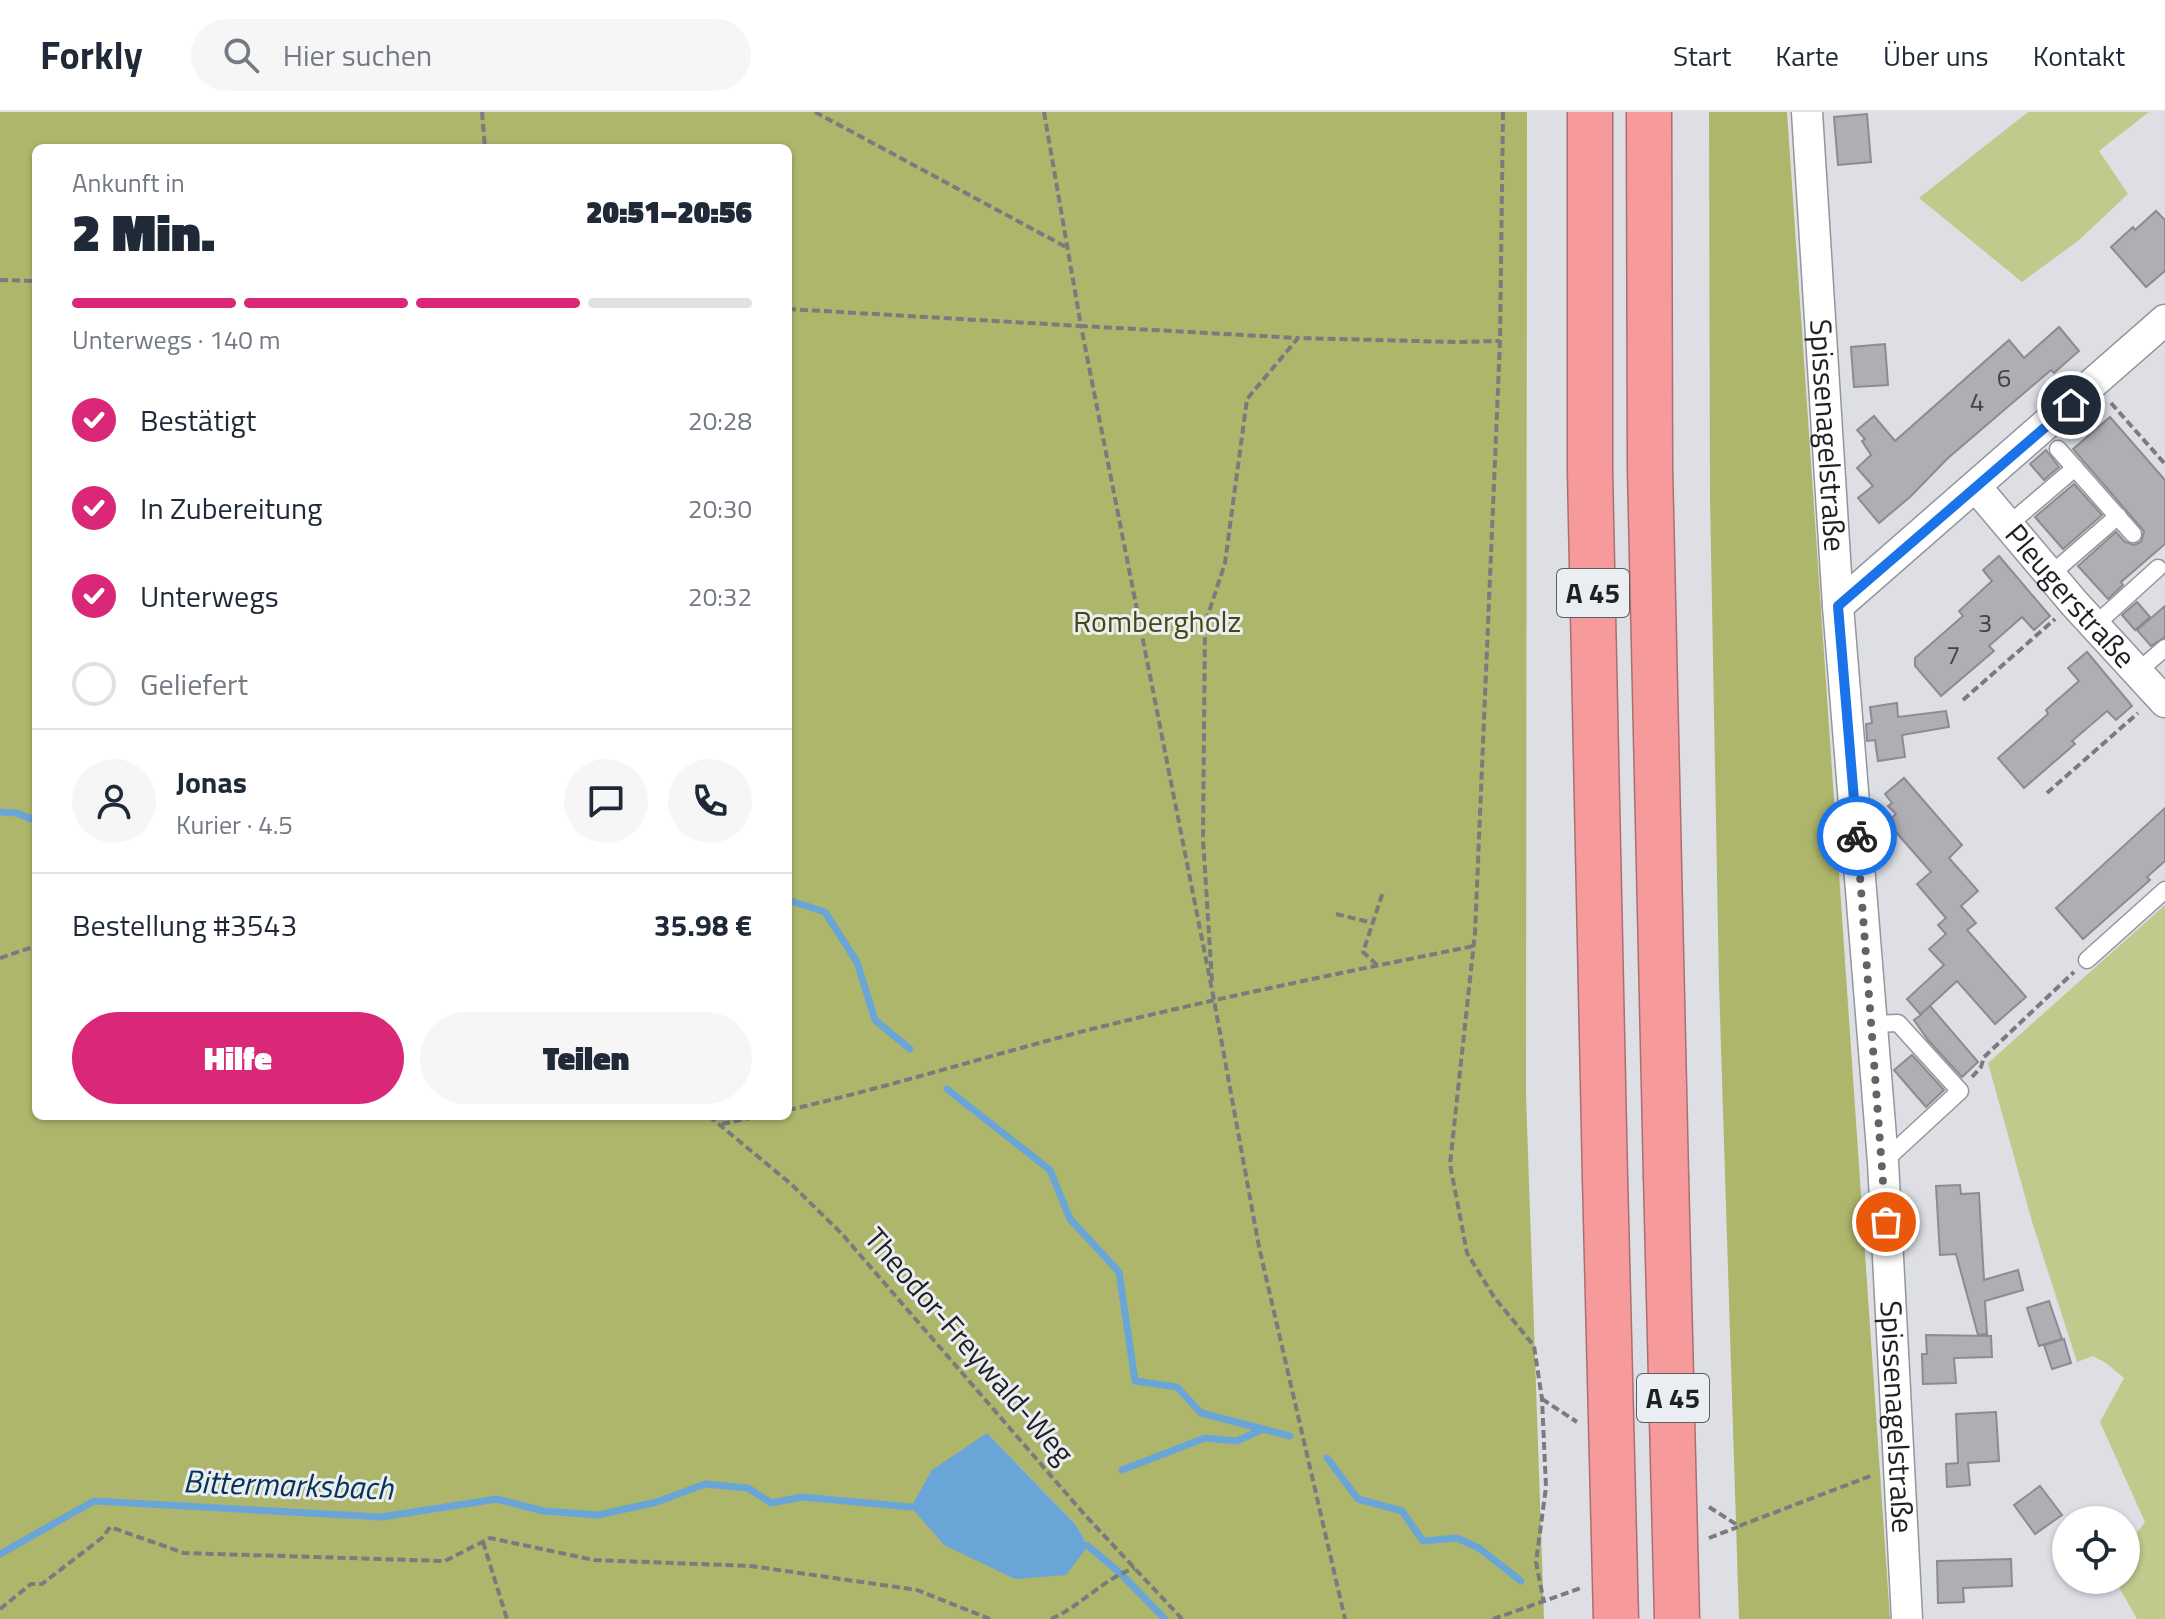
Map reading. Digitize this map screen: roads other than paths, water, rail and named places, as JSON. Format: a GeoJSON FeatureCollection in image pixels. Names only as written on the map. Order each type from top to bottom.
{"type":"FeatureCollection","features":[{"type":"Feature","properties":{"kind":"highway","name":"A 45"},"geometry":{"type":"LineString","coordinates":[[1590,112],[1590,472],[1616,1619]]}},
{"type":"Feature","properties":{"kind":"highway","name":"A 45"},"geometry":{"type":"LineString","coordinates":[[1649,112],[1650,468],[1677,1619]]}},
{"type":"Feature","properties":{"kind":"street","name":"Spissenagelstraße"},"geometry":{"type":"LineString","coordinates":[[1807,112],[1838,606],[1883,1162],[1907,1619]]}},
{"type":"Feature","properties":{"kind":"street"},"geometry":{"type":"LineString","coordinates":[[1838,606],[2165,320]]}},
{"type":"Feature","properties":{"kind":"street","name":"Pleugerstraße"},"geometry":{"type":"LineString","coordinates":[[1976,487],[2074,603],[2162,699]]}},
{"type":"Feature","properties":{"kind":"lane"},"geometry":{"type":"LineString","coordinates":[[2058,449],[2133,534]]}},
{"type":"Feature","properties":{"kind":"lane"},"geometry":{"type":"LineString","coordinates":[[2008,525],[2075,468]]}},
{"type":"Feature","properties":{"kind":"lane"},"geometry":{"type":"LineString","coordinates":[[2050,575],[2118,516]]}},
{"type":"Feature","properties":{"kind":"lane"},"geometry":{"type":"LineString","coordinates":[[2095,625],[2158,568]]}},
{"type":"Feature","properties":{"kind":"lane"},"geometry":{"type":"LineString","coordinates":[[2137,672],[2165,648]]}},
{"type":"Feature","properties":{"kind":"lane"},"geometry":{"type":"LineString","coordinates":[[2087,960],[2165,890]]}},
{"type":"Feature","properties":{"kind":"lane"},"geometry":{"type":"LineString","coordinates":[[1873,1024],[1898,1023],[1960,1091],[1883,1162]]}},
{"type":"Feature","properties":{"kind":"water"},"geometry":{"type":"Polygon","coordinates":[[[987,1433],[1076,1525],[1088,1546],[1066,1575],[1015,1579],[944,1545],[911,1507],[932,1470],[987,1433]]]}},
{"type":"Feature","properties":{"kind":"waterway"},"geometry":{"type":"LineString","coordinates":[[0,812],[17,813],[32,819]]}},
{"type":"Feature","properties":{"kind":"waterway"},"geometry":{"type":"LineString","coordinates":[[792,901],[825,912],[857,962],[875,1020],[910,1049]]}},
{"type":"Feature","properties":{"kind":"waterway"},"geometry":{"type":"LineString","coordinates":[[947,1089],[1050,1170],[1070,1219],[1119,1272],[1135,1381],[1177,1387],[1201,1413],[1263,1429]]}},
{"type":"Feature","properties":{"kind":"waterway","name":"Bittermarksbach"},"geometry":{"type":"LineString","coordinates":[[1122,1470],[1205,1438],[1237,1441],[1263,1429],[1290,1436]]}},
{"type":"Feature","properties":{"kind":"waterway","name":"Bittermarksbach"},"geometry":{"type":"LineString","coordinates":[[1327,1458],[1358,1499],[1402,1511],[1423,1541],[1457,1538],[1479,1548],[1521,1581]]}},
{"type":"Feature","properties":{"kind":"waterway","name":"Bittermarksbach"},"geometry":{"type":"LineString","coordinates":[[0,1554],[94,1501],[381,1517],[497,1499],[543,1511],[598,1515],[657,1502],[705,1484],[748,1488],[771,1503],[802,1497],[911,1507]]}},
{"type":"Feature","properties":{"kind":"waterway"},"geometry":{"type":"LineString","coordinates":[[1088,1546],[1120,1573],[1165,1619]]}},
{"type":"Feature","properties":{"kind":"park label","name":"Rombergholz"},"geometry":{"type":"Point","coordinates":[1157,622]}}]}
